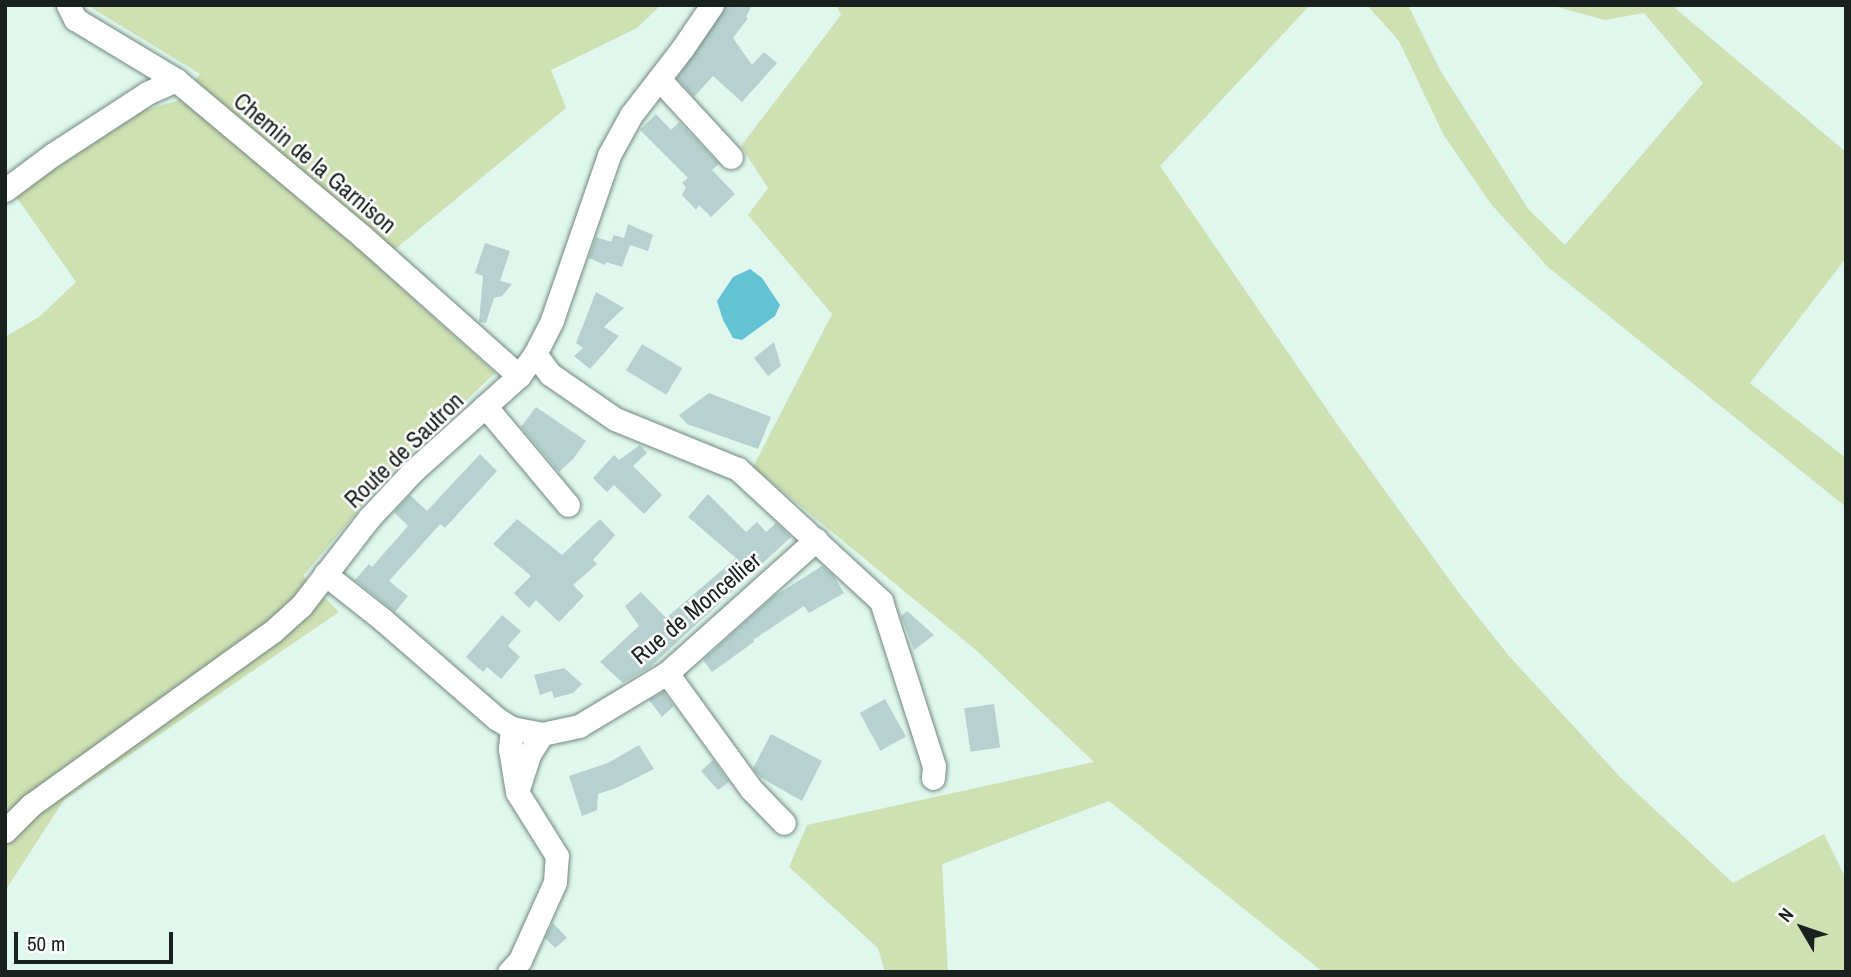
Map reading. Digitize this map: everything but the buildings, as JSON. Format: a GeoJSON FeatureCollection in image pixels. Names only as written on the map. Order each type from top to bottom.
{"type":"FeatureCollection","features":[{"type":"Feature","properties":{"kind":"street","name":"Chemin de la Garnison"},"geometry":{"type":"LineString","coordinates":[[68,5],[75,19],[176,80],[363,237],[519,376]]}},
{"type":"Feature","properties":{"kind":"street","name":"Route de Sautron"},"geometry":{"type":"LineString","coordinates":[[5,831],[31,805],[272,632],[301,606],[369,518],[413,471],[519,376],[535,354],[552,320],[609,155],[631,115],[712,5]]}},
{"type":"Feature","properties":{"kind":"street"},"geometry":{"type":"LineString","coordinates":[[659,79],[731,157]]}},
{"type":"Feature","properties":{"kind":"street"},"geometry":{"type":"LineString","coordinates":[[5,190],[52,155],[136,100],[176,80]]}},
{"type":"Feature","properties":{"kind":"street"},"geometry":{"type":"LineString","coordinates":[[535,354],[550,374],[615,419],[738,469],[881,601],[933,766],[933,778]]}},
{"type":"Feature","properties":{"kind":"street"},"geometry":{"type":"LineString","coordinates":[[485,407],[568,505]]}},
{"type":"Feature","properties":{"kind":"street","name":"Rue de Moncellier"},"geometry":{"type":"LineString","coordinates":[[325,574],[382,619],[497,719],[512,728],[542,734],[579,726],[667,673],[816,540]]}},
{"type":"Feature","properties":{"kind":"street"},"geometry":{"type":"LineString","coordinates":[[667,673],[751,789],[784,822]]}},
{"type":"Feature","properties":{"kind":"street"},"geometry":{"type":"LineString","coordinates":[[509,972],[520,960],[555,883],[557,856],[517,792],[510,749],[512,728]]}},
{"type":"Feature","properties":{"kind":"street"},"geometry":{"type":"LineString","coordinates":[[517,792],[530,753],[542,734]]}},
{"type":"Feature","properties":{"kind":"green space"},"geometry":{"type":"Polygon","coordinates":[[[87,5],[661,5],[637,28],[551,70],[566,108],[376,265],[495,373],[390,473],[303,576],[339,612],[64,800],[5,891],[5,337],[39,317],[76,282],[15,195],[144,110],[177,101],[200,74],[87,5]]]}},
{"type":"Feature","properties":{"kind":"green space"},"geometry":{"type":"Polygon","coordinates":[[[836,5],[1310,5],[1160,166],[1339,427],[1459,593],[1509,656],[1621,778],[1733,883],[1824,834],[1846,879],[1846,972],[1323,972],[1109,801],[942,864],[948,972],[885,972],[878,948],[789,867],[807,825],[1094,762],[977,651],[753,467],[832,314],[748,215],[768,188],[741,146],[841,15],[836,5]]]}},
{"type":"Feature","properties":{"kind":"green space"},"geometry":{"type":"Polygon","coordinates":[[[1367,5],[1408,5],[1440,70],[1529,210],[1565,245],[1703,83],[1644,13],[1605,20],[1550,5],[1684,5],[1675,8],[1846,152],[1846,258],[1750,383],[1846,458],[1846,507],[1548,267],[1491,204],[1443,134],[1399,41],[1367,5]]]}},
{"type":"Feature","properties":{"kind":"water"},"geometry":{"type":"Polygon","coordinates":[[[750,269],[762,278],[780,305],[775,316],[742,340],[733,338],[717,301],[733,277],[750,269]]]}}]}
